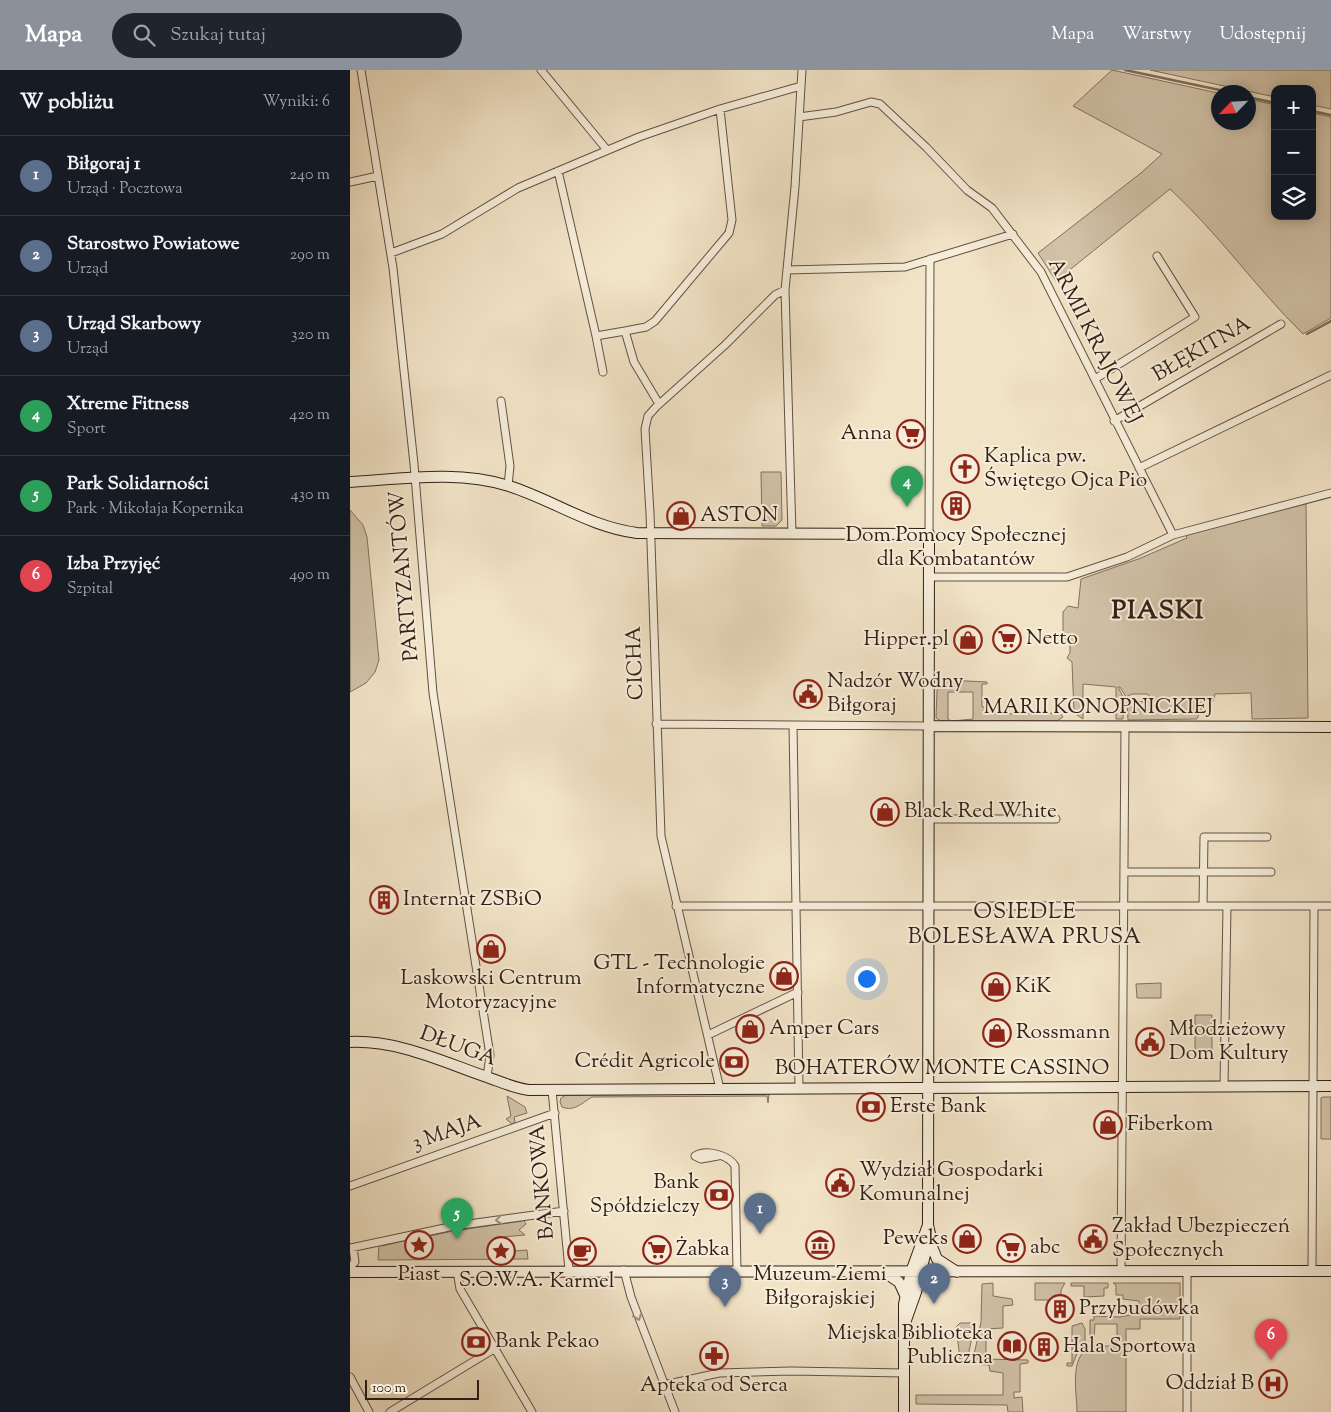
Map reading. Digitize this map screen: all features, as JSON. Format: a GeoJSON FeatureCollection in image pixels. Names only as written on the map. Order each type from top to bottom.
{"type":"FeatureCollection","features":[{"type":"Feature","properties":{"kind":"street","name":"PARTYZANTÓW"},"geometry":{"type":"LineString","coordinates":[[361,70],[391,252],[415,478],[433,693],[489,1048],[490,1063],[487,1077]]}},
{"type":"Feature","properties":{"kind":"street"},"geometry":{"type":"LineString","coordinates":[[541,70],[607,150]]}},
{"type":"Feature","properties":{"kind":"street"},"geometry":{"type":"LineString","coordinates":[[792,534],[785,290],[802,70]]}},
{"type":"Feature","properties":{"kind":"street"},"geometry":{"type":"LineString","coordinates":[[391,252],[442,234],[507,194],[607,150],[720,109],[801,86]]}},
{"type":"Feature","properties":{"kind":"street","name":"ARMII KRAJOWEJ"},"geometry":{"type":"LineString","coordinates":[[799,117],[836,112],[871,102],[880,104],[926,147],[967,190],[992,208],[1046,280],[1114,421],[1173,535]]}},
{"type":"Feature","properties":{"kind":"street"},"geometry":{"type":"LineString","coordinates":[[596,336],[646,327],[655,321],[730,233],[732,220],[720,109]]}},
{"type":"Feature","properties":{"kind":"street"},"geometry":{"type":"LineString","coordinates":[[558,171],[603,372]]}},
{"type":"Feature","properties":{"kind":"street"},"geometry":{"type":"LineString","coordinates":[[350,182],[378,176]]}},
{"type":"Feature","properties":{"kind":"street"},"geometry":{"type":"LineString","coordinates":[[787,270],[893,268],[1013,234]]}},
{"type":"Feature","properties":{"kind":"street"},"geometry":{"type":"LineString","coordinates":[[1095,379],[1195,317],[1157,256]]}},
{"type":"Feature","properties":{"kind":"street"},"geometry":{"type":"LineString","coordinates":[[930,259],[928,1225],[930,1240],[937,1260],[957,1272]]}},
{"type":"Feature","properties":{"kind":"street","name":"CICHA"},"geometry":{"type":"LineString","coordinates":[[720,1089],[661,836],[645,429],[648,416],[659,404],[725,345],[775,295],[785,290]]}},
{"type":"Feature","properties":{"kind":"street","name":"BŁĘKITNA"},"geometry":{"type":"LineString","coordinates":[[1114,421],[1281,324]]}},
{"type":"Feature","properties":{"kind":"street"},"geometry":{"type":"LineString","coordinates":[[626,331],[634,362],[659,404]]}},
{"type":"Feature","properties":{"kind":"street"},"geometry":{"type":"LineString","coordinates":[[1140,468],[1331,375]]}},
{"type":"Feature","properties":{"kind":"street"},"geometry":{"type":"LineString","coordinates":[[501,401],[510,466],[508,486]]}},
{"type":"Feature","properties":{"kind":"street"},"geometry":{"type":"LineString","coordinates":[[350,482],[415,478],[468,478],[508,486],[600,526],[650,534],[929,534]]}},
{"type":"Feature","properties":{"kind":"street"},"geometry":{"type":"LineString","coordinates":[[929,577],[1067,577],[1127,557],[1173,535],[1331,492]]}},
{"type":"Feature","properties":{"kind":"street","name":"MARII KONOPNICKIEJ"},"geometry":{"type":"LineString","coordinates":[[656,724],[1331,727]]}},
{"type":"Feature","properties":{"kind":"street"},"geometry":{"type":"LineString","coordinates":[[793,725],[799,1088]]}},
{"type":"Feature","properties":{"kind":"street"},"geometry":{"type":"LineString","coordinates":[[1122,1271],[1125,726]]}},
{"type":"Feature","properties":{"kind":"street"},"geometry":{"type":"LineString","coordinates":[[929,819],[1056,819]]}},
{"type":"Feature","properties":{"kind":"street"},"geometry":{"type":"LineString","coordinates":[[1203,906],[1204,838],[1267,837]]}},
{"type":"Feature","properties":{"kind":"street"},"geometry":{"type":"LineString","coordinates":[[1124,872],[1271,872]]}},
{"type":"Feature","properties":{"kind":"street"},"geometry":{"type":"LineString","coordinates":[[1190,906],[1203,892]]}},
{"type":"Feature","properties":{"kind":"street"},"geometry":{"type":"LineString","coordinates":[[676,906],[1331,906]]}},
{"type":"Feature","properties":{"kind":"street"},"geometry":{"type":"LineString","coordinates":[[1224,1086],[1227,906]]}},
{"type":"Feature","properties":{"kind":"street"},"geometry":{"type":"LineString","coordinates":[[1312,1271],[1314,906]]}},
{"type":"Feature","properties":{"kind":"street"},"geometry":{"type":"LineString","coordinates":[[708,1035],[798,992]]}},
{"type":"Feature","properties":{"kind":"street","name":"DŁUGA"},"geometry":{"type":"LineString","coordinates":[[350,1042],[374,1042],[404,1048],[521,1089],[552,1090]]}},
{"type":"Feature","properties":{"kind":"street","name":"BOHATERÓW MONTE CASSINO"},"geometry":{"type":"LineString","coordinates":[[552,1090],[1331,1086]]}},
{"type":"Feature","properties":{"kind":"street","name":"BANKOWA"},"geometry":{"type":"LineString","coordinates":[[552,1090],[569,1270]]}},
{"type":"Feature","properties":{"kind":"street","name":"3 MAJA"},"geometry":{"type":"LineString","coordinates":[[350,1186],[555,1113]]}},
{"type":"Feature","properties":{"kind":"street"},"geometry":{"type":"LineString","coordinates":[[718,1156],[730,1158],[736,1170],[737,1270]]}},
{"type":"Feature","properties":{"kind":"street"},"geometry":{"type":"LineString","coordinates":[[564,1211],[454,1226],[352,1248],[355,1262],[351,1270],[1331,1271]]}},
{"type":"Feature","properties":{"kind":"street"},"geometry":{"type":"LineString","coordinates":[[905,1323],[928,1225]]}},
{"type":"Feature","properties":{"kind":"street"},"geometry":{"type":"LineString","coordinates":[[904,1412],[905,1323],[903,1312],[905,1295],[930,1240]]}},
{"type":"Feature","properties":{"kind":"street"},"geometry":{"type":"LineString","coordinates":[[624,1270],[631,1297],[674,1412]]}},
{"type":"Feature","properties":{"kind":"street"},"geometry":{"type":"LineString","coordinates":[[457,1271],[458,1286],[532,1412]]}},
{"type":"Feature","properties":{"kind":"street"},"geometry":{"type":"LineString","coordinates":[[880,1271],[899,1282],[905,1295]]}},
{"type":"Feature","properties":{"kind":"street"},"geometry":{"type":"LineString","coordinates":[[1187,1271],[1187,1412]]}},
{"type":"Feature","properties":{"kind":"street"},"geometry":{"type":"LineString","coordinates":[[390,1412],[494,1349]]}},
{"type":"Feature","properties":{"kind":"street"},"geometry":{"type":"LineString","coordinates":[[664,1386],[719,1373],[791,1371],[905,1373]]}},
{"type":"Feature","properties":{"kind":"street"},"geometry":{"type":"LineString","coordinates":[[350,1377],[369,1412]]}},
{"type":"Feature","properties":{"kind":"shaded area"},"geometry":{"type":"Polygon","coordinates":[[[1112,70],[1211,91],[1211,130],[1256,130],[1256,101],[1271,104],[1271,220],[1316,220],[1316,114],[1331,117],[1331,318],[1303,334],[1205,224],[1170,189],[1056,281],[1038,253],[1141,173],[1162,154],[1073,106],[1112,70]]]}},
{"type":"Feature","properties":{"kind":"shaded area"},"geometry":{"type":"Polygon","coordinates":[[[1150,70],[1331,70],[1331,109],[1316,106],[1316,85],[1271,85],[1271,96],[1256,93],[1256,85],[1219,85],[1150,70]]]}},
{"type":"Feature","properties":{"kind":"shaded area"},"geometry":{"type":"Polygon","coordinates":[[[761,472],[781,472],[782,520],[776,526],[762,526],[761,472]]]}},
{"type":"Feature","properties":{"kind":"shaded area"},"geometry":{"type":"Polygon","coordinates":[[[1306,503],[1308,718],[1252,719],[1251,693],[1215,694],[1213,701],[1205,700],[1197,719],[1128,720],[1127,701],[1153,702],[1153,699],[1147,694],[1132,694],[1126,697],[1120,687],[1118,687],[1124,699],[1123,719],[1116,719],[1116,687],[1083,684],[1083,719],[1074,713],[1072,662],[1067,658],[1070,653],[1070,643],[1063,637],[1063,612],[1068,606],[1078,608],[1081,579],[1141,558],[1187,538],[1186,535],[1306,503]]]}},
{"type":"Feature","properties":{"kind":"shaded area"},"geometry":{"type":"Polygon","coordinates":[[[350,510],[363,525],[367,537],[379,660],[375,672],[366,683],[350,692],[350,510]]]}},
{"type":"Feature","properties":{"kind":"shaded area"},"geometry":{"type":"Polygon","coordinates":[[[943,681],[987,682],[987,684],[982,684],[982,707],[988,707],[992,714],[1060,713],[1063,717],[1057,721],[952,721],[973,719],[973,692],[948,692],[948,719],[951,721],[941,721],[936,718],[937,690],[943,684],[943,681]]]}},
{"type":"Feature","properties":{"kind":"shaded area"},"geometry":{"type":"Polygon","coordinates":[[[1161,983],[1161,998],[1137,998],[1136,984],[1161,983]]]}},
{"type":"Feature","properties":{"kind":"shaded area"},"geometry":{"type":"Polygon","coordinates":[[[1195,1015],[1212,1015],[1212,1050],[1195,1050],[1195,1015]]]}},
{"type":"Feature","properties":{"kind":"shaded area"},"geometry":{"type":"Polygon","coordinates":[[[769,1094],[768,1103],[767,1096],[592,1097],[578,1106],[570,1108],[562,1107],[560,1102],[561,1098],[566,1095],[769,1094]]]}},
{"type":"Feature","properties":{"kind":"shaded area"},"geometry":{"type":"Polygon","coordinates":[[[507,1096],[525,1107],[527,1113],[514,1117],[515,1122],[512,1124],[506,1119],[511,1116],[507,1096]]]}},
{"type":"Feature","properties":{"kind":"shaded area"},"geometry":{"type":"Polygon","coordinates":[[[1331,1097],[1331,1139],[1321,1139],[1321,1098],[1331,1097]]]}},
{"type":"Feature","properties":{"kind":"shaded area"},"geometry":{"type":"Polygon","coordinates":[[[523,1219],[526,1224],[519,1230],[525,1235],[502,1237],[500,1243],[503,1252],[527,1250],[528,1259],[378,1260],[379,1244],[382,1246],[416,1238],[418,1235],[429,1236],[449,1232],[451,1228],[457,1227],[460,1230],[522,1221],[523,1219]]]}},
{"type":"Feature","properties":{"kind":"shaded area"},"geometry":{"type":"Polygon","coordinates":[[[993,1283],[993,1296],[1012,1299],[1013,1305],[1003,1306],[1003,1328],[986,1329],[986,1355],[981,1355],[981,1359],[1028,1360],[1028,1363],[1020,1364],[1020,1392],[1014,1392],[1014,1398],[1022,1397],[1023,1412],[1008,1412],[1007,1405],[916,1404],[916,1395],[1003,1395],[1003,1373],[990,1371],[989,1365],[972,1364],[981,1322],[982,1284],[993,1283]]]}},
{"type":"Feature","properties":{"kind":"shaded area"},"geometry":{"type":"Polygon","coordinates":[[[1035,1283],[1065,1283],[1061,1290],[1061,1300],[1035,1300],[1035,1283]]]}},
{"type":"Feature","properties":{"kind":"shaded area"},"geometry":{"type":"Polygon","coordinates":[[[1071,1283],[1108,1283],[1108,1288],[1104,1288],[1104,1296],[1084,1297],[1084,1286],[1071,1286],[1071,1283]]]}},
{"type":"Feature","properties":{"kind":"shaded area"},"geometry":{"type":"Polygon","coordinates":[[[1113,1283],[1180,1283],[1180,1319],[1140,1319],[1140,1329],[1126,1329],[1126,1412],[1077,1412],[1076,1368],[1083,1353],[1092,1347],[1117,1346],[1117,1324],[1095,1324],[1094,1337],[1090,1342],[1090,1320],[1094,1320],[1094,1316],[1120,1317],[1140,1313],[1139,1301],[1123,1299],[1123,1295],[1116,1295],[1116,1285],[1113,1283]]]}},
{"type":"Feature","properties":{"kind":"shaded area"},"geometry":{"type":"Polygon","coordinates":[[[960,1323],[971,1323],[974,1328],[968,1356],[960,1359],[956,1327],[960,1323]]]}},
{"type":"Feature","properties":{"kind":"shaded area"},"geometry":{"type":"Polygon","coordinates":[[[1082,1323],[1085,1329],[1085,1345],[1078,1351],[1072,1366],[1067,1366],[1067,1363],[1072,1363],[1072,1326],[1082,1323]]]}},
{"type":"Feature","properties":{"kind":"waterway"},"geometry":{"type":"LineString","coordinates":[[1125,70],[1211,88]]}},
{"type":"Feature","properties":{"kind":"waterway"},"geometry":{"type":"LineString","coordinates":[[1256,99],[1271,102]]}},
{"type":"Feature","properties":{"kind":"waterway"},"geometry":{"type":"LineString","coordinates":[[1316,112],[1331,115]]}},
{"type":"Feature","properties":{"kind":"waterway"},"geometry":{"type":"LineString","coordinates":[[1307,334],[1331,321]]}},
{"type":"Feature","properties":{"kind":"place","name":"Anna"},"geometry":{"type":"Point","coordinates":[911,434]}},
{"type":"Feature","properties":{"kind":"place","name":"Kaplica pw. Świętego Ojca Pio"},"geometry":{"type":"Point","coordinates":[965,469]}},
{"type":"Feature","properties":{"kind":"place","name":"Dom Pomocy Społecznej dla Kombatantów"},"geometry":{"type":"Point","coordinates":[956,506]}},
{"type":"Feature","properties":{"kind":"place","name":"Xtreme Fitness"},"geometry":{"type":"Point","coordinates":[907,507]}},
{"type":"Feature","properties":{"kind":"place","name":"ASTON"},"geometry":{"type":"Point","coordinates":[681,516]}},
{"type":"Feature","properties":{"kind":"place","name":"Netto"},"geometry":{"type":"Point","coordinates":[1007,639]}},
{"type":"Feature","properties":{"kind":"place","name":"Hipper.pl"},"geometry":{"type":"Point","coordinates":[968,640]}},
{"type":"Feature","properties":{"kind":"place","name":"Nadzór Wodny Biłgoraj"},"geometry":{"type":"Point","coordinates":[808,694]}},
{"type":"Feature","properties":{"kind":"place","name":"Black Red White"},"geometry":{"type":"Point","coordinates":[885,812]}},
{"type":"Feature","properties":{"kind":"place","name":"Internat ZSBiO"},"geometry":{"type":"Point","coordinates":[384,900]}},
{"type":"Feature","properties":{"kind":"place","name":"Laskowski Centrum Motoryzacyjne"},"geometry":{"type":"Point","coordinates":[491,949]}},
{"type":"Feature","properties":{"kind":"place","name":"GTL - Technologie Informatyczne"},"geometry":{"type":"Point","coordinates":[784,976]}},
{"type":"Feature","properties":{"kind":"place","name":"KiK"},"geometry":{"type":"Point","coordinates":[996,987]}},
{"type":"Feature","properties":{"kind":"place","name":"Amper Cars"},"geometry":{"type":"Point","coordinates":[750,1029]}},
{"type":"Feature","properties":{"kind":"place","name":"Rossmann"},"geometry":{"type":"Point","coordinates":[997,1033]}},
{"type":"Feature","properties":{"kind":"place","name":"Młodzieżowy Dom Kultury"},"geometry":{"type":"Point","coordinates":[1150,1042]}},
{"type":"Feature","properties":{"kind":"place","name":"Crédit Agricole"},"geometry":{"type":"Point","coordinates":[734,1062]}},
{"type":"Feature","properties":{"kind":"place","name":"Erste Bank"},"geometry":{"type":"Point","coordinates":[871,1107]}},
{"type":"Feature","properties":{"kind":"place","name":"Fiberkom"},"geometry":{"type":"Point","coordinates":[1108,1125]}},
{"type":"Feature","properties":{"kind":"place","name":"Wydział Gospodarki Komunalnej"},"geometry":{"type":"Point","coordinates":[840,1183]}},
{"type":"Feature","properties":{"kind":"place","name":"Bank Spółdzielczy"},"geometry":{"type":"Point","coordinates":[719,1195]}},
{"type":"Feature","properties":{"kind":"place","name":"Biłgoraj 1"},"geometry":{"type":"Point","coordinates":[760,1234]}},
{"type":"Feature","properties":{"kind":"place","name":"Park Solidarności"},"geometry":{"type":"Point","coordinates":[457,1239]}},
{"type":"Feature","properties":{"kind":"place","name":"Peweks"},"geometry":{"type":"Point","coordinates":[967,1239]}},
{"type":"Feature","properties":{"kind":"place","name":"Zakład Ubezpieczeń Społecznych"},"geometry":{"type":"Point","coordinates":[1093,1239]}},
{"type":"Feature","properties":{"kind":"place","name":"Piast"},"geometry":{"type":"Point","coordinates":[419,1245]}},
{"type":"Feature","properties":{"kind":"place","name":"Muzeum Ziemi Biłgorajskiej"},"geometry":{"type":"Point","coordinates":[820,1245]}},
{"type":"Feature","properties":{"kind":"place","name":"abc"},"geometry":{"type":"Point","coordinates":[1011,1248]}},
{"type":"Feature","properties":{"kind":"place","name":"Żabka"},"geometry":{"type":"Point","coordinates":[657,1250]}},
{"type":"Feature","properties":{"kind":"place","name":"S.O.W.A."},"geometry":{"type":"Point","coordinates":[501,1251]}},
{"type":"Feature","properties":{"kind":"place","name":"Karmel"},"geometry":{"type":"Point","coordinates":[582,1252]}},
{"type":"Feature","properties":{"kind":"place","name":"Starostwo Powiatowe"},"geometry":{"type":"Point","coordinates":[934,1304]}},
{"type":"Feature","properties":{"kind":"place","name":"Urząd Skarbowy"},"geometry":{"type":"Point","coordinates":[725,1307]}},
{"type":"Feature","properties":{"kind":"place","name":"Przybudówka"},"geometry":{"type":"Point","coordinates":[1060,1309]}},
{"type":"Feature","properties":{"kind":"place","name":"Bank Pekao"},"geometry":{"type":"Point","coordinates":[476,1342]}},
{"type":"Feature","properties":{"kind":"place","name":"Miejska Biblioteka Publiczna"},"geometry":{"type":"Point","coordinates":[1012,1346]}},
{"type":"Feature","properties":{"kind":"place","name":"Hala Sportowa"},"geometry":{"type":"Point","coordinates":[1044,1347]}},
{"type":"Feature","properties":{"kind":"place","name":"Apteka od Serca"},"geometry":{"type":"Point","coordinates":[714,1356]}},
{"type":"Feature","properties":{"kind":"place","name":"Izba Przyjęć"},"geometry":{"type":"Point","coordinates":[1271,1360]}},
{"type":"Feature","properties":{"kind":"place","name":"Oddział B"},"geometry":{"type":"Point","coordinates":[1273,1384]}},
{"type":"Feature","properties":{"kind":"district","name":"PIASKI"},"geometry":{"type":"Point","coordinates":[1158,611]}},
{"type":"Feature","properties":{"kind":"district","name":"OSIEDLE BOLESŁAWA PRUSA"},"geometry":{"type":"Point","coordinates":[1025,926]}}]}
